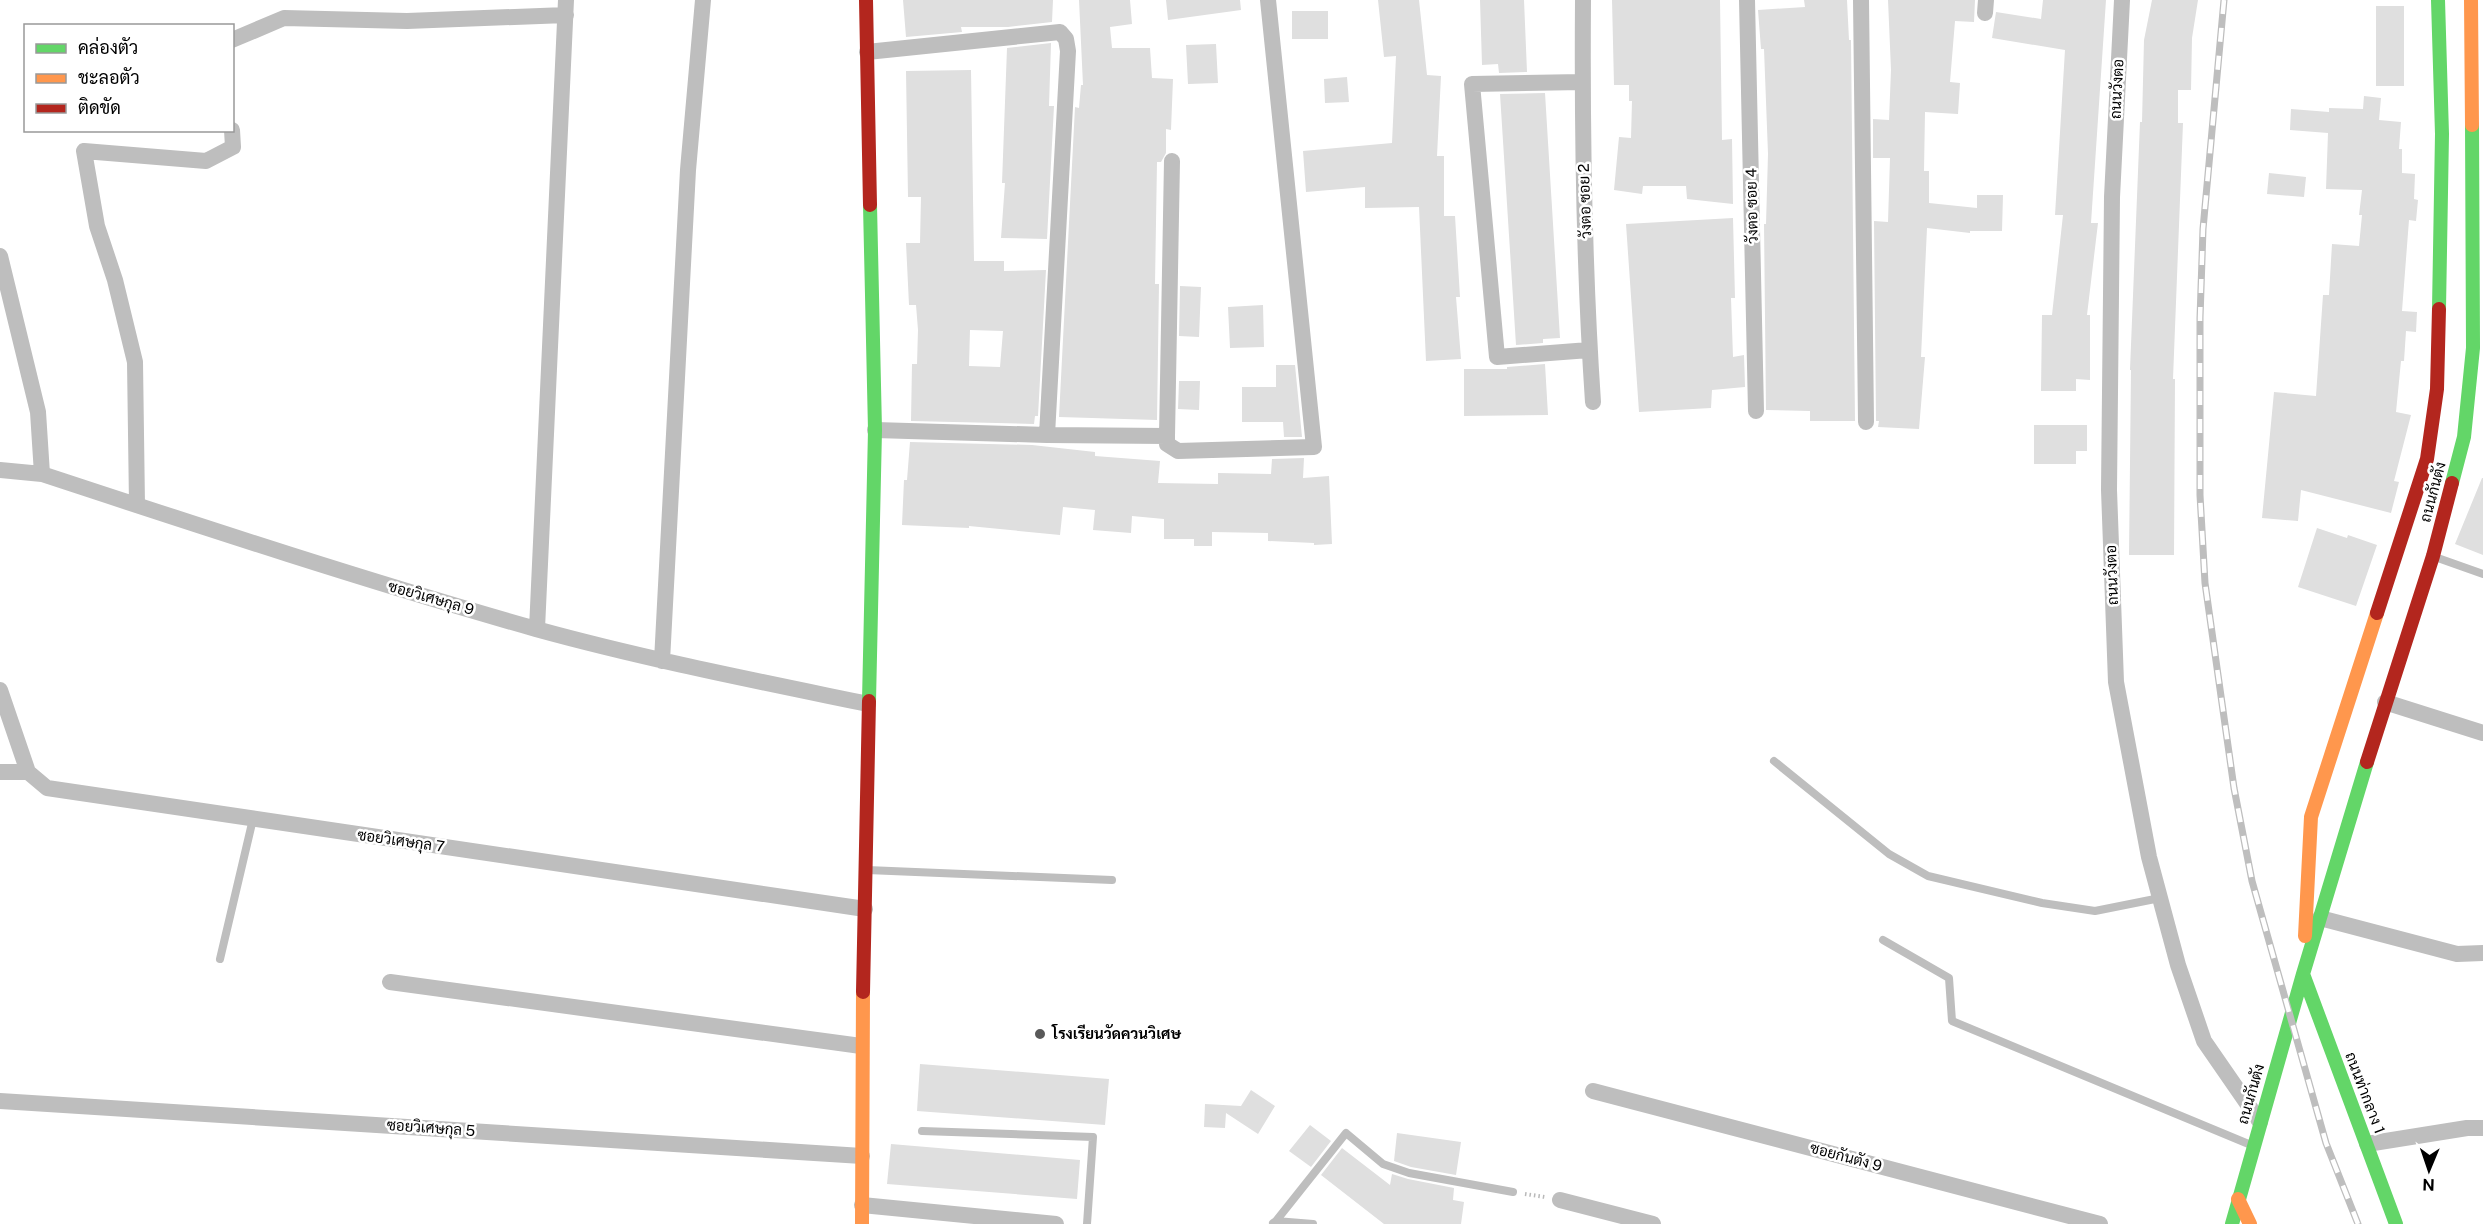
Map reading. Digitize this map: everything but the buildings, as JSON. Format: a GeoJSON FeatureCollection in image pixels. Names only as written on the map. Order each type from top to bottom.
{"type":"FeatureCollection","features":[{"type":"Feature","properties":{"kind":"main road"},"geometry":{"type":"LineString","coordinates":[[862,1224],[861,1046],[867,870],[868,704],[875,430],[866,0]]}},
{"type":"Feature","properties":{"kind":"main road","name":"ถนนกันตัง"},"geometry":{"type":"LineString","coordinates":[[2302,974],[2311,817],[2427,459],[2437,389],[2442,134],[2438,0]]}},
{"type":"Feature","properties":{"kind":"main road","name":"ถนนกันตัง"},"geometry":{"type":"LineString","coordinates":[[2232,1224],[2302,974],[2385,702],[2433,556],[2464,437],[2473,348],[2477,134],[2471,0]]}},
{"type":"Feature","properties":{"kind":"main road","name":"ถนนท่ากลาง 1"},"geometry":{"type":"LineString","coordinates":[[2302,974],[2396,1224]]}},
{"type":"Feature","properties":{"kind":"main road"},"geometry":{"type":"LineString","coordinates":[[2238,1199],[2250,1224]]}},
{"type":"Feature","properties":{"kind":"street"},"geometry":{"type":"LineString","coordinates":[[662,661],[688,170],[703,0]]}},
{"type":"Feature","properties":{"kind":"street"},"geometry":{"type":"LineString","coordinates":[[1172,161],[1167,444],[1178,451],[1314,447],[1268,0]]}},
{"type":"Feature","properties":{"kind":"street","name":"วังตอ ซอย 2"},"geometry":{"type":"LineString","coordinates":[[1582,0],[1589,350],[1593,402]]}},
{"type":"Feature","properties":{"kind":"street","name":"วังตอ ซอย 4"},"geometry":{"type":"LineString","coordinates":[[1747,0],[1756,411]]}},
{"type":"Feature","properties":{"kind":"street"},"geometry":{"type":"LineString","coordinates":[[1862,0],[1866,422]]}},
{"type":"Feature","properties":{"kind":"street","name":"ถนนวังตอ"},"geometry":{"type":"LineString","coordinates":[[2122,0],[2112,197],[2109,490],[2116,682],[2149,857],[2178,965],[2204,1041],[2260,1122]]}},
{"type":"Feature","properties":{"kind":"street"},"geometry":{"type":"LineString","coordinates":[[234,39],[284,18],[407,21],[566,8],[537,629]]}},
{"type":"Feature","properties":{"kind":"street"},"geometry":{"type":"LineString","coordinates":[[867,52],[1060,32],[1066,39],[1068,51],[1047,435]]}},
{"type":"Feature","properties":{"kind":"street"},"geometry":{"type":"LineString","coordinates":[[1582,82],[1472,84],[1497,357],[1589,350]]}},
{"type":"Feature","properties":{"kind":"street"},"geometry":{"type":"LineString","coordinates":[[136,505],[135,362],[115,280],[96,226],[84,151],[206,161],[233,147],[232,132]]}},
{"type":"Feature","properties":{"kind":"street"},"geometry":{"type":"LineString","coordinates":[[2442,134],[2477,134]]}},
{"type":"Feature","properties":{"kind":"street"},"geometry":{"type":"LineString","coordinates":[[0,256],[38,412],[42,474]]}},
{"type":"Feature","properties":{"kind":"street"},"geometry":{"type":"LineString","coordinates":[[875,430],[1167,436]]}},
{"type":"Feature","properties":{"kind":"street","name":"ซอยวิเศษกุล 9"},"geometry":{"type":"LineString","coordinates":[[0,470],[42,474],[367,579],[537,629],[662,661],[868,704]]}},
{"type":"Feature","properties":{"kind":"street"},"geometry":{"type":"LineString","coordinates":[[0,690],[28,772],[0,772]]}},
{"type":"Feature","properties":{"kind":"street"},"geometry":{"type":"LineString","coordinates":[[2385,702],[2483,733]]}},
{"type":"Feature","properties":{"kind":"street","name":"ซอยวิเศษกุล 7"},"geometry":{"type":"LineString","coordinates":[[28,772],[47,788],[865,909]]}},
{"type":"Feature","properties":{"kind":"street"},"geometry":{"type":"LineString","coordinates":[[2320,918],[2457,954],[2483,953]]}},
{"type":"Feature","properties":{"kind":"street"},"geometry":{"type":"LineString","coordinates":[[390,982],[861,1046]]}},
{"type":"Feature","properties":{"kind":"street","name":"ซอยกันตัง 9"},"geometry":{"type":"LineString","coordinates":[[1593,1091],[2100,1224]]}},
{"type":"Feature","properties":{"kind":"street","name":"ซอยวิเศษกุล 5"},"geometry":{"type":"LineString","coordinates":[[0,1101],[861,1155]]}},
{"type":"Feature","properties":{"kind":"street"},"geometry":{"type":"LineString","coordinates":[[2367,1144],[2467,1128],[2483,1128]]}},
{"type":"Feature","properties":{"kind":"street"},"geometry":{"type":"LineString","coordinates":[[1560,1200],[1653,1224]]}},
{"type":"Feature","properties":{"kind":"street"},"geometry":{"type":"LineString","coordinates":[[862,1205],[1056,1224]]}},
{"type":"Feature","properties":{"kind":"lane"},"geometry":{"type":"LineString","coordinates":[[2433,556],[2483,574]]}},
{"type":"Feature","properties":{"kind":"lane"},"geometry":{"type":"LineString","coordinates":[[1774,761],[1889,854],[1928,876],[2042,903],[2095,911],[2160,898]]}},
{"type":"Feature","properties":{"kind":"lane"},"geometry":{"type":"LineString","coordinates":[[220,959],[253,819]]}},
{"type":"Feature","properties":{"kind":"lane"},"geometry":{"type":"LineString","coordinates":[[867,870],[1112,880]]}},
{"type":"Feature","properties":{"kind":"lane"},"geometry":{"type":"LineString","coordinates":[[1883,940],[1949,978],[1952,1021],[2253,1146]]}},
{"type":"Feature","properties":{"kind":"lane"},"geometry":{"type":"LineString","coordinates":[[922,1131],[1093,1137],[1087,1224]]}},
{"type":"Feature","properties":{"kind":"lane"},"geometry":{"type":"LineString","coordinates":[[1274,1223],[1346,1133],[1383,1164],[1409,1173],[1514,1192]]}},
{"type":"Feature","properties":{"kind":"lane"},"geometry":{"type":"LineString","coordinates":[[1274,1223],[1313,1224]]}},
{"type":"Feature","properties":{"kind":"path"},"geometry":{"type":"LineString","coordinates":[[1514,1192],[1560,1200]]}},
{"type":"Feature","properties":{"kind":"railway"},"geometry":{"type":"LineString","coordinates":[[2224,0],[2203,229],[2200,318],[2200,495],[2205,583],[2234,788],[2252,881],[2326,1143],[2358,1224]]}},
{"type":"Feature","properties":{"kind":"traffic: fast"},"geometry":{"type":"LineString","coordinates":[[2438,0],[2442,134],[2439,309]]}},
{"type":"Feature","properties":{"kind":"traffic: fast"},"geometry":{"type":"LineString","coordinates":[[2452,483],[2464,437],[2473,348],[2472,125]]}},
{"type":"Feature","properties":{"kind":"traffic: fast"},"geometry":{"type":"LineString","coordinates":[[869,701],[875,430],[870,205]]}},
{"type":"Feature","properties":{"kind":"traffic: fast"},"geometry":{"type":"LineString","coordinates":[[2232,1224],[2303,974],[2367,762]]}},
{"type":"Feature","properties":{"kind":"traffic: fast"},"geometry":{"type":"LineString","coordinates":[[2303,974],[2396,1224]]}},
{"type":"Feature","properties":{"kind":"traffic: slow"},"geometry":{"type":"LineString","coordinates":[[2471,0],[2472,125]]}},
{"type":"Feature","properties":{"kind":"traffic: slow"},"geometry":{"type":"LineString","coordinates":[[2305,936],[2311,817],[2377,613]]}},
{"type":"Feature","properties":{"kind":"traffic: slow"},"geometry":{"type":"LineString","coordinates":[[862,1224],[863,992]]}},
{"type":"Feature","properties":{"kind":"traffic: slow"},"geometry":{"type":"LineString","coordinates":[[2238,1199],[2250,1224]]}},
{"type":"Feature","properties":{"kind":"traffic: jam"},"geometry":{"type":"LineString","coordinates":[[866,0],[870,205]]}},
{"type":"Feature","properties":{"kind":"traffic: jam"},"geometry":{"type":"LineString","coordinates":[[2377,613],[2427,459],[2437,389],[2439,309]]}},
{"type":"Feature","properties":{"kind":"traffic: jam"},"geometry":{"type":"LineString","coordinates":[[2367,762],[2433,556],[2452,483]]}},
{"type":"Feature","properties":{"kind":"traffic: jam"},"geometry":{"type":"LineString","coordinates":[[863,992],[869,701]]}},
{"type":"Feature","properties":{"kind":"place","name":"โรงเรียนวัดควนวิเศษ"},"geometry":{"type":"Point","coordinates":[1040,1034]}}]}
